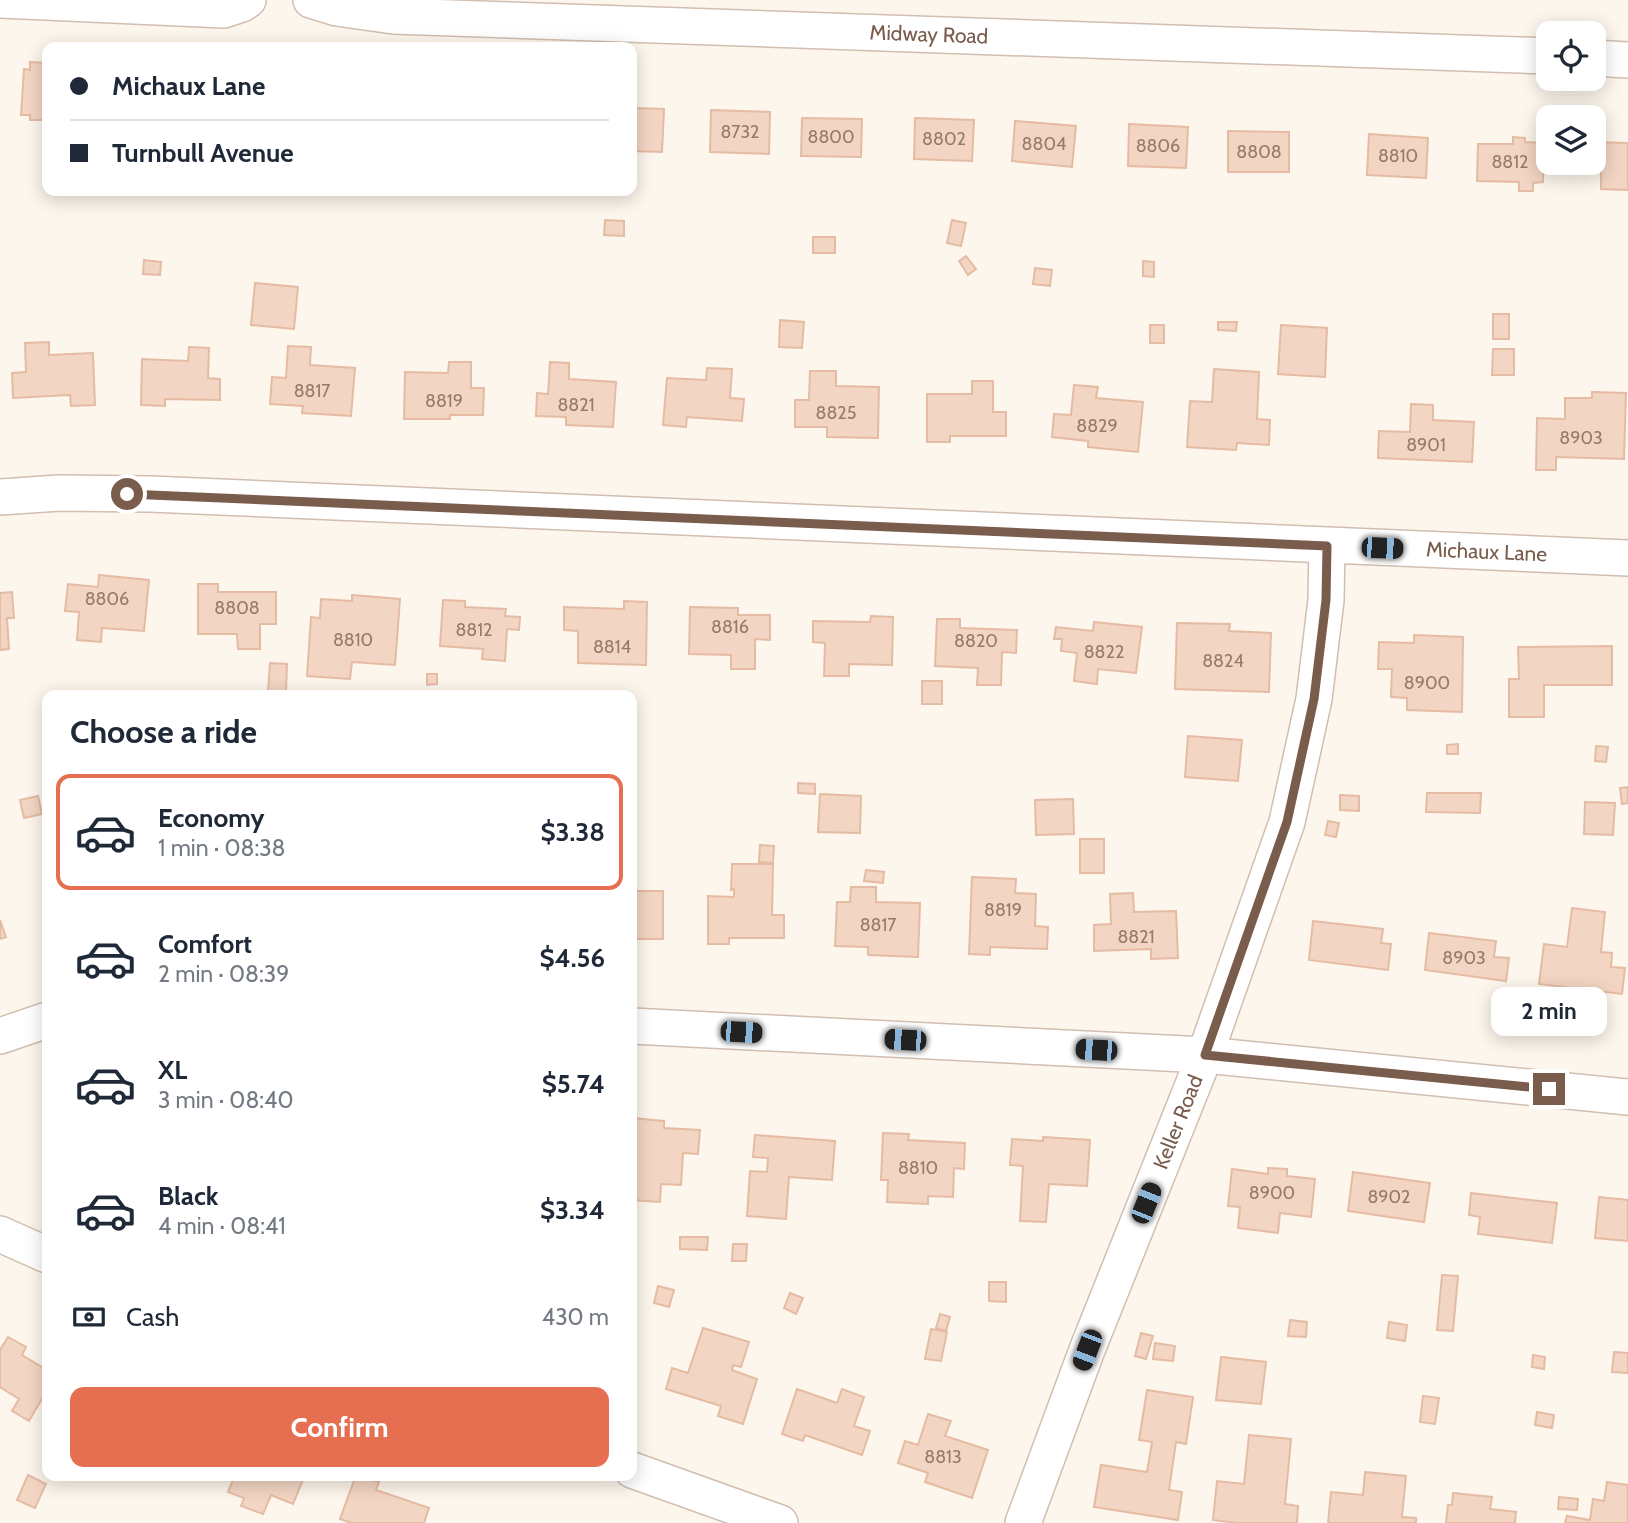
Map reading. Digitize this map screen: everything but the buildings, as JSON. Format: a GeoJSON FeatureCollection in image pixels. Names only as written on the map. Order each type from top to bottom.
{"type":"FeatureCollection","features":[{"type":"Feature","properties":{"kind":"street"},"geometry":{"type":"LineString","coordinates":[[0,0],[225,10],[248,0]]}},
{"type":"Feature","properties":{"kind":"street","name":"Midway Road"},"geometry":{"type":"LineString","coordinates":[[311,0],[337,8],[393,16],[824,29],[1536,56]]}},
{"type":"Feature","properties":{"kind":"street"},"geometry":{"type":"LineString","coordinates":[[1606,59],[1628,60]]}},
{"type":"Feature","properties":{"kind":"street","name":"Michaux Lane"},"geometry":{"type":"LineString","coordinates":[[0,497],[59,493],[150,494],[1628,558]]}},
{"type":"Feature","properties":{"kind":"street","name":"Keller Road"},"geometry":{"type":"LineString","coordinates":[[1023,1523],[1087,1350],[1205,1055],[1287,822],[1314,699],[1326,600],[1327,546]]}},
{"type":"Feature","properties":{"kind":"street"},"geometry":{"type":"LineString","coordinates":[[0,1036],[42,1022]]}},
{"type":"Feature","properties":{"kind":"street"},"geometry":{"type":"LineString","coordinates":[[637,1026],[1205,1055],[1628,1097]]}},
{"type":"Feature","properties":{"kind":"street"},"geometry":{"type":"LineString","coordinates":[[0,1234],[42,1253]]}},
{"type":"Feature","properties":{"kind":"street"},"geometry":{"type":"LineString","coordinates":[[637,1472],[780,1523]]}},
{"type":"Feature","properties":{"kind":"route"},"geometry":{"type":"LineString","coordinates":[[127,494],[1327,546],[1326,600],[1314,699],[1287,822],[1205,1055],[1549,1089]]}}]}
